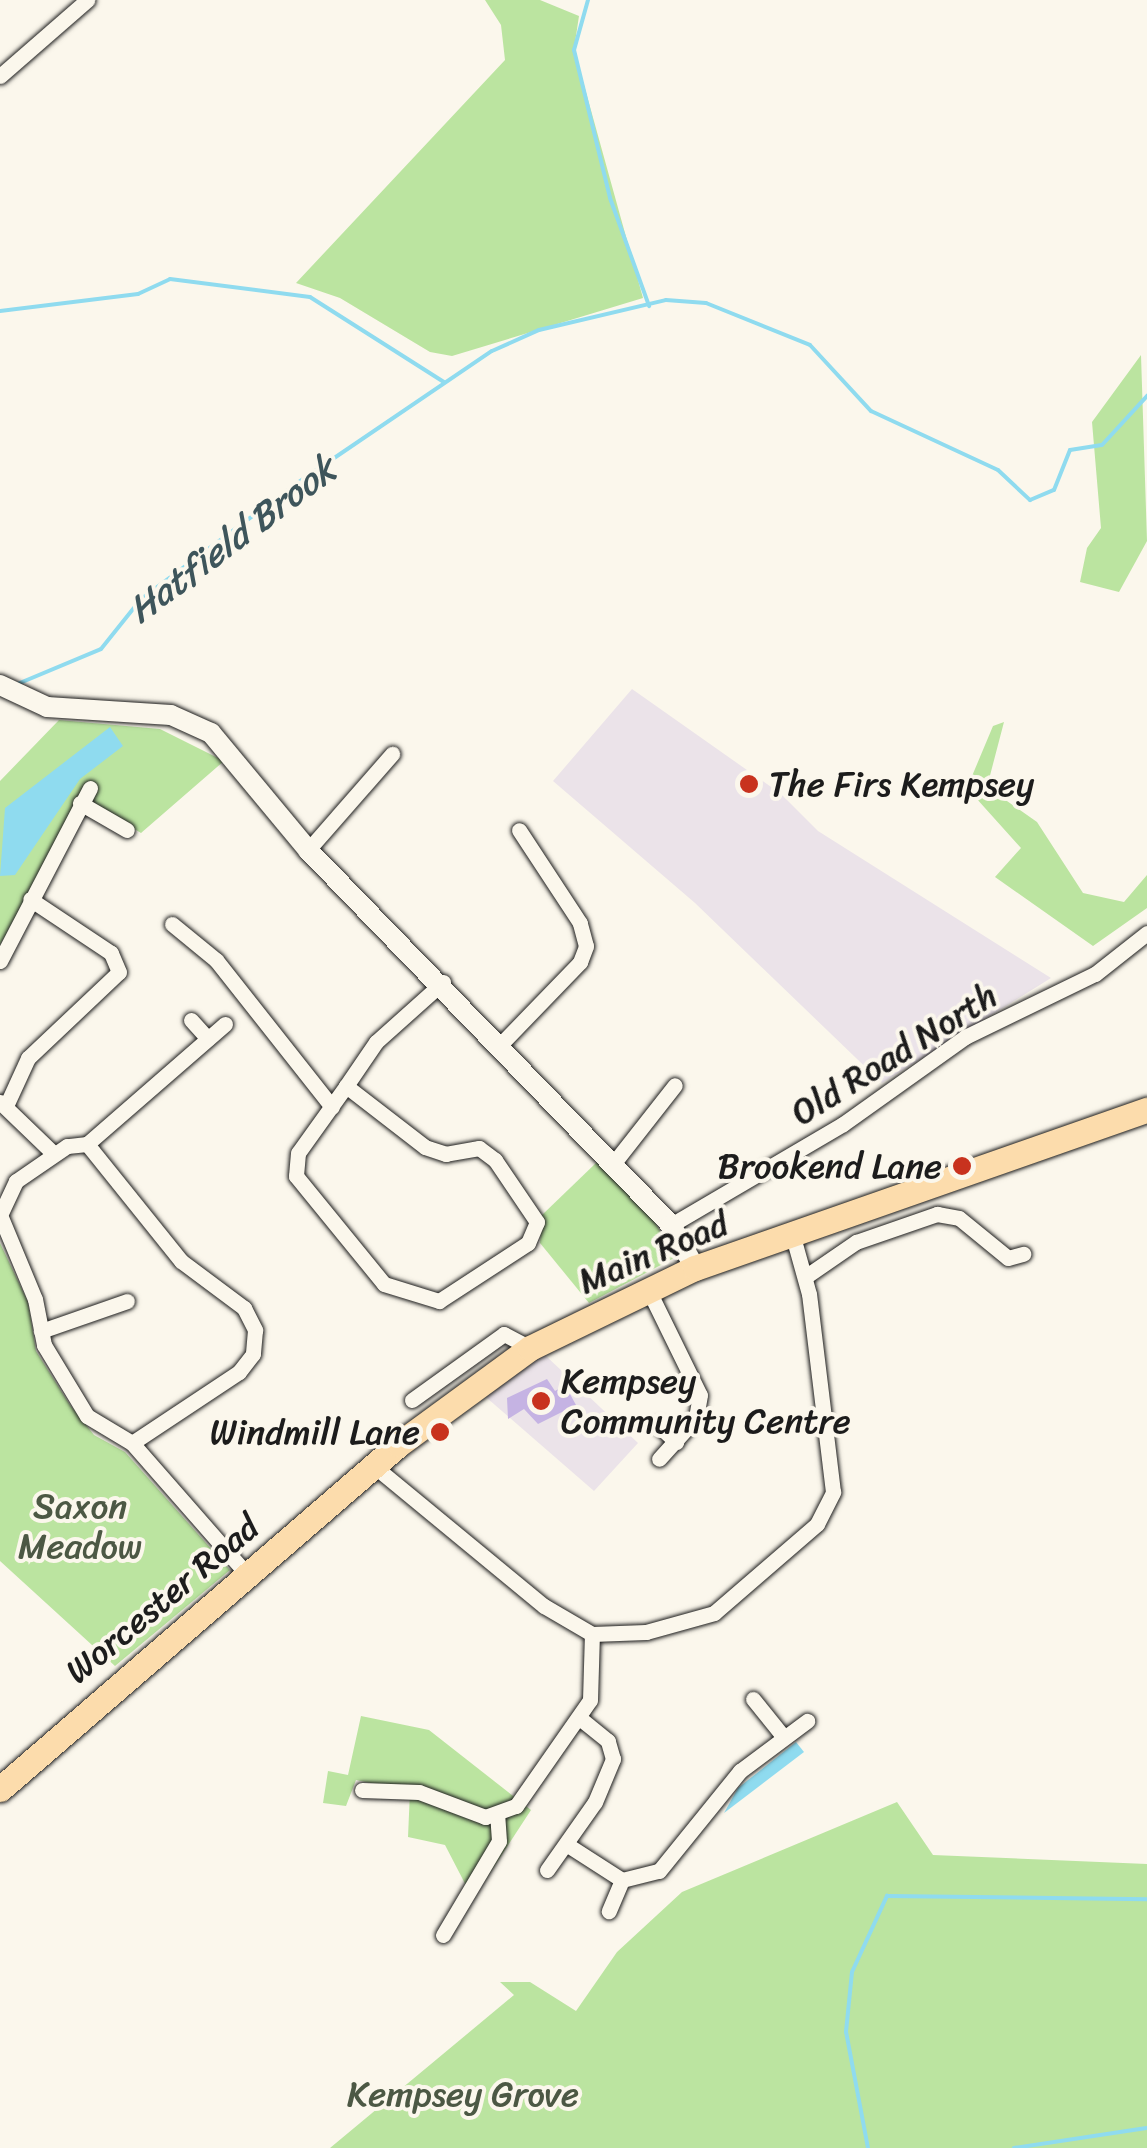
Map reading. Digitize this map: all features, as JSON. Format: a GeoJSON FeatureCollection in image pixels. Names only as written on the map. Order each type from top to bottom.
{"type":"FeatureCollection","features":[{"type":"Feature","properties":{"kind":"main road","name":"Main Road"},"geometry":{"type":"LineString","coordinates":[[374,1466],[530,1348],[647,1287],[1147,1110]]}},
{"type":"Feature","properties":{"kind":"main road","name":"Worcester Road"},"geometry":{"type":"LineString","coordinates":[[0,1789],[374,1466]]}},
{"type":"Feature","properties":{"kind":"street"},"geometry":{"type":"LineString","coordinates":[[0,76],[87,0]]}},
{"type":"Feature","properties":{"kind":"street"},"geometry":{"type":"LineString","coordinates":[[0,685],[47,707],[137,710],[198,725],[308,850],[443,982],[498,1046],[672,1225],[695,1268]]}},
{"type":"Feature","properties":{"kind":"street"},"geometry":{"type":"LineString","coordinates":[[308,850],[392,754]]}},
{"type":"Feature","properties":{"kind":"street"},"geometry":{"type":"LineString","coordinates":[[0,961],[85,796],[128,830]]}},
{"type":"Feature","properties":{"kind":"street"},"geometry":{"type":"LineString","coordinates":[[498,1046],[580,962],[586,946],[580,923],[520,830]]}},
{"type":"Feature","properties":{"kind":"street"},"geometry":{"type":"LineString","coordinates":[[30,898],[111,953],[119,972],[28,1058],[3,1104],[54,1154]]}},
{"type":"Feature","properties":{"kind":"street"},"geometry":{"type":"LineString","coordinates":[[172,924],[216,960],[332,1107]]}},
{"type":"Feature","properties":{"kind":"street","name":"Old Road North"},"geometry":{"type":"LineString","coordinates":[[672,1225],[843,1124],[966,1037],[1095,974],[1147,933]]}},
{"type":"Feature","properties":{"kind":"street"},"geometry":{"type":"LineString","coordinates":[[346,1086],[425,1148],[480,1148],[496,1160],[537,1222],[528,1243],[439,1301],[384,1284],[296,1176],[298,1153],[376,1042],[443,982]]}},
{"type":"Feature","properties":{"kind":"street"},"geometry":{"type":"LineString","coordinates":[[191,1020],[208,1039]]}},
{"type":"Feature","properties":{"kind":"street"},"geometry":{"type":"LineString","coordinates":[[225,1024],[87,1144],[54,1154],[8,1190],[0,1215],[41,1331],[88,1416],[132,1443],[246,1573]]}},
{"type":"Feature","properties":{"kind":"street"},"geometry":{"type":"LineString","coordinates":[[613,1164],[675,1085]]}},
{"type":"Feature","properties":{"kind":"street"},"geometry":{"type":"LineString","coordinates":[[87,1144],[181,1262],[244,1308],[255,1330],[253,1354],[239,1372],[132,1443]]}},
{"type":"Feature","properties":{"kind":"street"},"geometry":{"type":"LineString","coordinates":[[805,1277],[856,1242],[937,1214],[959,1218],[1008,1258],[1024,1254]]}},
{"type":"Feature","properties":{"kind":"street"},"geometry":{"type":"LineString","coordinates":[[374,1466],[544,1606],[592,1634],[646,1632],[714,1613],[828,1509],[834,1462],[805,1277],[792,1233]]}},
{"type":"Feature","properties":{"kind":"street"},"geometry":{"type":"LineString","coordinates":[[647,1287],[679,1338],[700,1395],[696,1418],[659,1460]]}},
{"type":"Feature","properties":{"kind":"street"},"geometry":{"type":"LineString","coordinates":[[41,1331],[127,1301]]}},
{"type":"Feature","properties":{"kind":"street"},"geometry":{"type":"LineString","coordinates":[[412,1400],[504,1334],[530,1348]]}},
{"type":"Feature","properties":{"kind":"street"},"geometry":{"type":"LineString","coordinates":[[658,1425],[676,1442]]}},
{"type":"Feature","properties":{"kind":"street"},"geometry":{"type":"LineString","coordinates":[[362,1790],[419,1792],[466,1814],[497,1815],[528,1796],[590,1700],[592,1634]]}},
{"type":"Feature","properties":{"kind":"street"},"geometry":{"type":"LineString","coordinates":[[753,1699],[782,1735]]}},
{"type":"Feature","properties":{"kind":"street"},"geometry":{"type":"LineString","coordinates":[[547,1870],[566,1844],[613,1759],[608,1741],[580,1718]]}},
{"type":"Feature","properties":{"kind":"street"},"geometry":{"type":"LineString","coordinates":[[566,1844],[622,1880],[659,1870],[728,1783],[782,1735],[807,1721]]}},
{"type":"Feature","properties":{"kind":"street"},"geometry":{"type":"LineString","coordinates":[[443,1935],[498,1841],[497,1815]]}},
{"type":"Feature","properties":{"kind":"street"},"geometry":{"type":"LineString","coordinates":[[609,1911],[622,1880]]}},
{"type":"Feature","properties":{"kind":"shaded area"},"geometry":{"type":"Polygon","coordinates":[[[632,689],[781,794],[818,831],[1051,978],[882,1083],[695,903],[553,781],[632,689]]]}},
{"type":"Feature","properties":{"kind":"shaded area"},"geometry":{"type":"Polygon","coordinates":[[[545,1355],[638,1443],[594,1491],[480,1392],[545,1355]]]}},
{"type":"Feature","properties":{"kind":"green space"},"geometry":{"type":"Polygon","coordinates":[[[485,0],[540,0],[579,16],[574,49],[643,298],[452,356],[430,352],[340,298],[296,283],[505,60],[501,25],[485,0]]]}},
{"type":"Feature","properties":{"kind":"green space"},"geometry":{"type":"Polygon","coordinates":[[[1141,355],[1147,541],[1119,592],[1080,582],[1087,548],[1101,528],[1092,422],[1141,355]]]}},
{"type":"Feature","properties":{"kind":"green space"},"geometry":{"type":"Polygon","coordinates":[[[59,720],[160,729],[224,761],[141,833],[81,797],[0,945],[0,781],[59,720]]]}},
{"type":"Feature","properties":{"kind":"green space"},"geometry":{"type":"Polygon","coordinates":[[[1004,722],[987,787],[1037,822],[1083,893],[1124,902],[1147,875],[1147,908],[1093,946],[995,877],[1021,848],[967,788],[993,726],[1004,722]]]}},
{"type":"Feature","properties":{"kind":"green space"},"geometry":{"type":"Polygon","coordinates":[[[597,1162],[644,1205],[676,1257],[589,1303],[540,1243],[542,1215],[597,1162]]]}},
{"type":"Feature","properties":{"kind":"green space","name":"Saxon Meadow"},"geometry":{"type":"Polygon","coordinates":[[[0,1243],[28,1302],[36,1351],[70,1405],[94,1435],[125,1452],[230,1570],[115,1666],[0,1561],[0,1243]]]}},
{"type":"Feature","properties":{"kind":"green space"},"geometry":{"type":"Polygon","coordinates":[[[361,1716],[429,1730],[531,1810],[473,1899],[445,1845],[408,1837],[410,1791],[356,1780],[346,1806],[323,1803],[328,1771],[348,1775],[361,1716]]]}},
{"type":"Feature","properties":{"kind":"green space","name":"Kempsey Grove"},"geometry":{"type":"Polygon","coordinates":[[[897,1802],[933,1855],[1147,1864],[1147,2148],[330,2148],[514,1995],[500,1982],[530,1982],[576,2011],[617,1952],[682,1892],[897,1802]]]}},
{"type":"Feature","properties":{"kind":"water"},"geometry":{"type":"Polygon","coordinates":[[[110,727],[123,746],[80,779],[15,875],[0,876],[5,808],[110,727]]]}},
{"type":"Feature","properties":{"kind":"water"},"geometry":{"type":"Polygon","coordinates":[[[796,1742],[804,1752],[724,1813],[738,1788],[796,1742]]]}},
{"type":"Feature","properties":{"kind":"building","name":"Kempsey Community Centre"},"geometry":{"type":"Polygon","coordinates":[[[547,1379],[555,1391],[565,1385],[576,1405],[538,1424],[524,1409],[508,1419],[507,1398],[547,1379]]]}},
{"type":"Feature","properties":{"kind":"waterway"},"geometry":{"type":"LineString","coordinates":[[588,0],[574,50],[610,198],[649,306]]}},
{"type":"Feature","properties":{"kind":"waterway","name":"Hatfield Brook"},"geometry":{"type":"LineString","coordinates":[[0,311],[138,294],[170,279],[310,297],[444,382]]}},
{"type":"Feature","properties":{"kind":"waterway","name":"Hatfield Brook"},"geometry":{"type":"LineString","coordinates":[[15,685],[101,649],[141,599],[293,486],[492,351],[539,330],[666,300],[706,303],[810,345],[871,411],[998,470],[1030,500],[1054,490],[1070,450],[1102,445],[1147,396]]}},
{"type":"Feature","properties":{"kind":"waterway"},"geometry":{"type":"LineString","coordinates":[[868,2148],[846,2032],[852,1972],[887,1896],[1147,1899]]}},
{"type":"Feature","properties":{"kind":"waterway"},"geometry":{"type":"LineString","coordinates":[[1014,2148],[1147,2128]]}},
{"type":"Feature","properties":{"kind":"place","name":"The Firs Kempsey"},"geometry":{"type":"Point","coordinates":[749,784]}},
{"type":"Feature","properties":{"kind":"place","name":"Brookend Lane"},"geometry":{"type":"Point","coordinates":[962,1166]}},
{"type":"Feature","properties":{"kind":"place","name":"Kempsey Community Centre"},"geometry":{"type":"Point","coordinates":[541,1401]}},
{"type":"Feature","properties":{"kind":"place","name":"Windmill Lane"},"geometry":{"type":"Point","coordinates":[440,1432]}}]}
